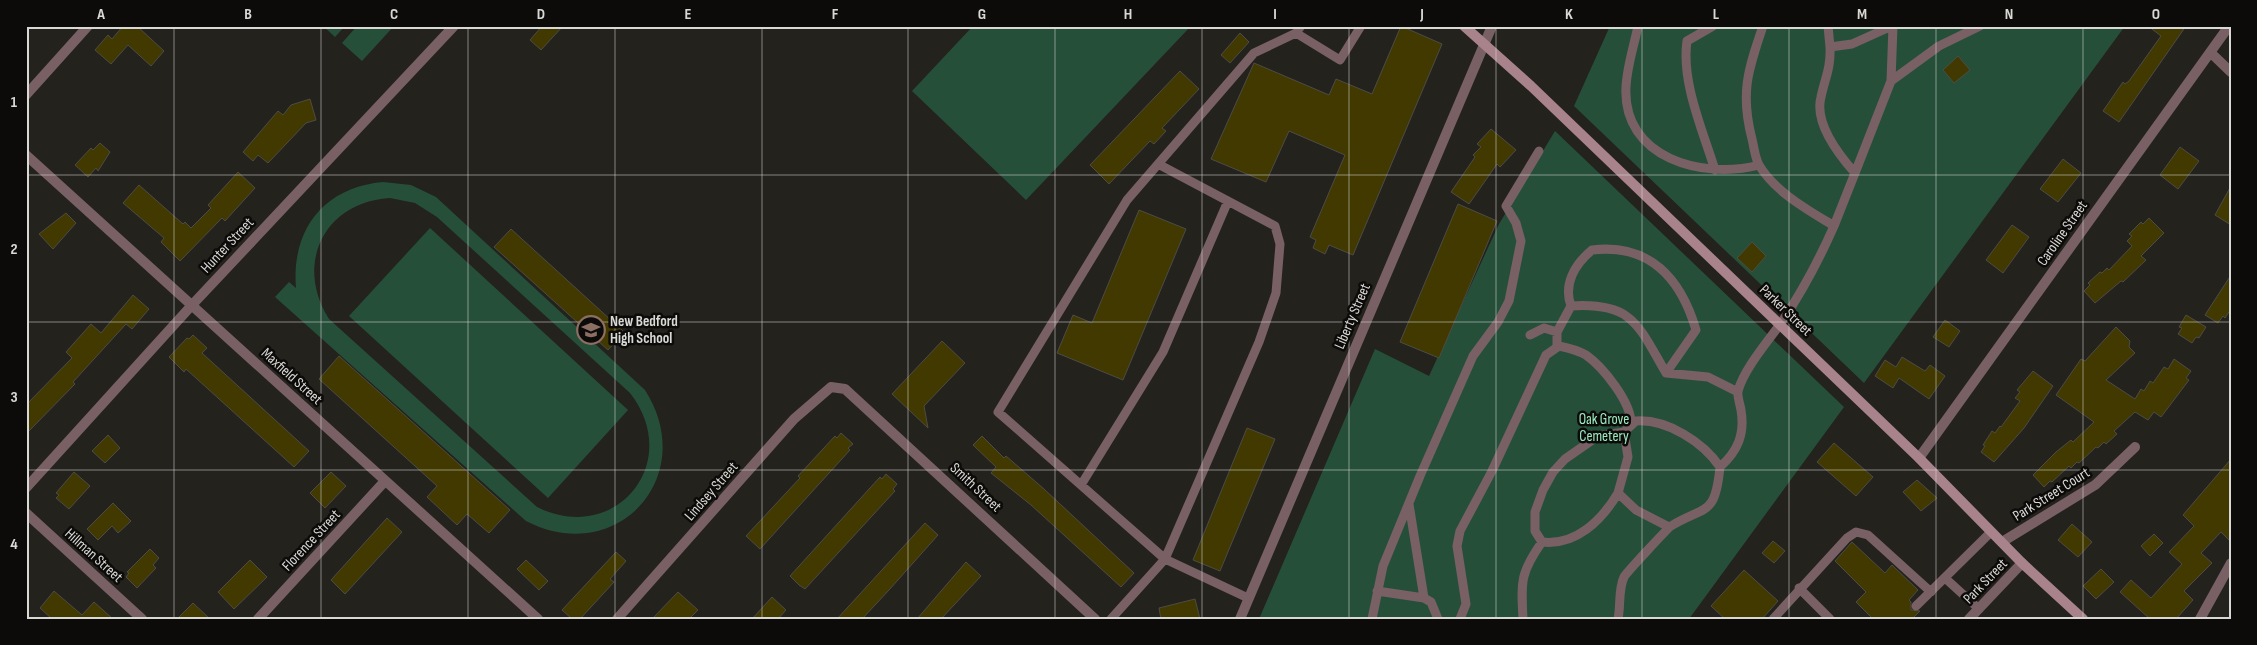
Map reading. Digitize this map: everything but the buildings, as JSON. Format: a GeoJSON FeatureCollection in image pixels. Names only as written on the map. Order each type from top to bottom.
{"type":"FeatureCollection","features":[{"type":"Feature","properties":{"kind":"main road","name":"Parker Street"},"geometry":{"type":"LineString","coordinates":[[1464,26],[1536,91],[1780,324],[1919,458],[2022,563],[2083,619]]}},
{"type":"Feature","properties":{"kind":"street"},"geometry":{"type":"LineString","coordinates":[[26,95],[88,26]]}},
{"type":"Feature","properties":{"kind":"street","name":"Hunter Street"},"geometry":{"type":"LineString","coordinates":[[26,488],[192,305],[454,26]]}},
{"type":"Feature","properties":{"kind":"street","name":"Liberty Street"},"geometry":{"type":"LineString","coordinates":[[1240,619],[1492,26]]}},
{"type":"Feature","properties":{"kind":"street","name":"Caroline Street"},"geometry":{"type":"LineString","coordinates":[[1919,458],[2229,26]]}},
{"type":"Feature","properties":{"kind":"street"},"geometry":{"type":"LineString","coordinates":[[2211,53],[2231,72]]}},
{"type":"Feature","properties":{"kind":"street","name":"Maxfield Street"},"geometry":{"type":"LineString","coordinates":[[26,155],[538,619]]}},
{"type":"Feature","properties":{"kind":"street","name":"Lindsey Street"},"geometry":{"type":"LineString","coordinates":[[617,619],[794,419],[831,387]]}},
{"type":"Feature","properties":{"kind":"street","name":"Smith Street"},"geometry":{"type":"LineString","coordinates":[[831,387],[845,389],[1095,619]]}},
{"type":"Feature","properties":{"kind":"street","name":"Park Street Court"},"geometry":{"type":"LineString","coordinates":[[2002,542],[2095,486],[2135,447]]}},
{"type":"Feature","properties":{"kind":"street","name":"Florence Street"},"geometry":{"type":"LineString","coordinates":[[258,619],[385,481]]}},
{"type":"Feature","properties":{"kind":"street","name":"Hillman Street"},"geometry":{"type":"LineString","coordinates":[[26,513],[142,619]]}},
{"type":"Feature","properties":{"kind":"street","name":"Park Street"},"geometry":{"type":"LineString","coordinates":[[1969,619],[2022,563]]}},
{"type":"Feature","properties":{"kind":"street"},"geometry":{"type":"LineString","coordinates":[[2200,619],[2231,563]]}},
{"type":"Feature","properties":{"kind":"lane"},"geometry":{"type":"LineString","coordinates":[[1248,598],[1165,559],[998,412],[1127,200],[1254,53],[1298,30],[1340,60],[1361,26]]}},
{"type":"Feature","properties":{"kind":"lane"},"geometry":{"type":"LineString","coordinates":[[1638,26],[1626,88],[1629,111],[1634,126],[1645,142],[1660,154],[1689,166],[1715,170],[1740,170],[1759,165]]}},
{"type":"Feature","properties":{"kind":"lane"},"geometry":{"type":"LineString","coordinates":[[1713,26],[1688,41],[1686,73],[1715,170]]}},
{"type":"Feature","properties":{"kind":"lane"},"geometry":{"type":"LineString","coordinates":[[1763,26],[1746,77],[1745,105],[1759,165],[1780,188],[1799,204],[1834,226]]}},
{"type":"Feature","properties":{"kind":"lane"},"geometry":{"type":"LineString","coordinates":[[1828,26],[1830,47],[1829,71],[1820,98],[1822,118],[1836,147],[1856,173]]}},
{"type":"Feature","properties":{"kind":"lane"},"geometry":{"type":"LineString","coordinates":[[1618,619],[1624,576],[1669,527],[1695,516],[1710,506],[1719,484],[1720,468],[1731,457],[1740,440],[1742,416],[1738,392],[1764,344],[1780,324],[1818,262],[1856,173],[1890,81],[1892,26],[1852,44],[1830,47]]}},
{"type":"Feature","properties":{"kind":"lane"},"geometry":{"type":"LineString","coordinates":[[1890,81],[1939,46],[1980,26]]}},
{"type":"Feature","properties":{"kind":"lane"},"geometry":{"type":"LineString","coordinates":[[1372,619],[1383,566],[1408,504],[1473,356],[1498,322],[1509,301],[1521,241],[1516,223],[1506,206],[1539,151]]}},
{"type":"Feature","properties":{"kind":"lane"},"geometry":{"type":"LineString","coordinates":[[1111,619],[1165,559],[1259,342],[1276,294],[1280,244],[1275,226],[1158,164]]}},
{"type":"Feature","properties":{"kind":"lane"},"geometry":{"type":"LineString","coordinates":[[1081,485],[1163,352],[1228,201]]}},
{"type":"Feature","properties":{"kind":"lane"},"geometry":{"type":"LineString","coordinates":[[1460,619],[1466,604],[1457,546],[1460,531],[1492,471],[1546,355],[1557,347],[1557,332],[1571,306],[1567,295],[1570,280],[1575,268],[1592,250],[1621,249],[1649,258],[1662,268],[1690,309],[1696,330],[1666,373]]}},
{"type":"Feature","properties":{"kind":"lane"},"geometry":{"type":"LineString","coordinates":[[1571,306],[1606,307],[1633,320],[1666,373]]}},
{"type":"Feature","properties":{"kind":"lane"},"geometry":{"type":"LineString","coordinates":[[1530,336],[1544,328],[1557,332]]}},
{"type":"Feature","properties":{"kind":"lane"},"geometry":{"type":"LineString","coordinates":[[1557,347],[1578,350],[1594,362],[1612,382],[1628,406],[1631,423]]}},
{"type":"Feature","properties":{"kind":"lane"},"geometry":{"type":"LineString","coordinates":[[1666,373],[1708,377],[1738,392]]}},
{"type":"Feature","properties":{"kind":"lane"},"geometry":{"type":"LineString","coordinates":[[1542,542],[1535,531],[1535,512],[1542,490],[1553,472],[1565,459],[1598,436],[1624,432],[1631,423],[1641,420],[1674,430],[1704,448],[1720,468]]}},
{"type":"Feature","properties":{"kind":"lane"},"geometry":{"type":"LineString","coordinates":[[1523,619],[1522,576],[1530,559],[1542,542],[1564,540],[1584,532],[1604,514],[1618,493],[1628,457],[1624,432]]}},
{"type":"Feature","properties":{"kind":"lane"},"geometry":{"type":"LineString","coordinates":[[1618,493],[1636,510],[1669,527]]}},
{"type":"Feature","properties":{"kind":"lane"},"geometry":{"type":"LineString","coordinates":[[1408,504],[1424,598]]}},
{"type":"Feature","properties":{"kind":"lane"},"geometry":{"type":"LineString","coordinates":[[1773,619],[1799,588],[1847,538],[1856,532],[1868,535],[1931,592]]}},
{"type":"Feature","properties":{"kind":"lane"},"geometry":{"type":"LineString","coordinates":[[1916,606],[1991,532]]}},
{"type":"Feature","properties":{"kind":"lane"},"geometry":{"type":"LineString","coordinates":[[1945,578],[1979,608]]}},
{"type":"Feature","properties":{"kind":"lane"},"geometry":{"type":"LineString","coordinates":[[1799,588],[1830,619]]}},
{"type":"Feature","properties":{"kind":"lane"},"geometry":{"type":"LineString","coordinates":[[1377,591],[1424,598],[1431,602],[1438,619]]}},
{"type":"Feature","properties":{"kind":"green space"},"geometry":{"type":"Polygon","coordinates":[[[323,26],[345,26],[335,37],[323,26]]]}},
{"type":"Feature","properties":{"kind":"green space"},"geometry":{"type":"Polygon","coordinates":[[[357,26],[394,26],[362,61],[342,43],[357,26]]]}},
{"type":"Feature","properties":{"kind":"green space"},"geometry":{"type":"Polygon","coordinates":[[[973,26],[1191,26],[1026,200],[912,91],[973,26]]]}},
{"type":"Feature","properties":{"kind":"green space"},"geometry":{"type":"Polygon","coordinates":[[[1610,26],[2125,26],[1864,383],[1574,106],[1610,26]]]}},
{"type":"Feature","properties":{"kind":"green space","name":"Oak Grove Cemetery"},"geometry":{"type":"Polygon","coordinates":[[[1555,131],[1844,407],[1689,619],[1259,619],[1375,349],[1429,376],[1499,224],[1555,131]]]}},
{"type":"Feature","properties":{"kind":"green space"},"geometry":{"type":"Polygon","coordinates":[[[383,182],[411,185],[436,197],[645,390],[659,422],[662,453],[656,482],[640,505],[618,523],[591,532],[559,532],[526,521],[275,297],[289,282],[296,288],[296,267],[299,248],[306,230],[316,215],[328,202],[362,186],[383,182]],[[390,198],[367,202],[348,211],[332,224],[322,239],[316,258],[314,277],[319,298],[329,319],[537,507],[566,516],[592,515],[615,506],[633,491],[645,470],[649,445],[645,419],[630,393],[437,217],[415,203],[390,198]]]}},
{"type":"Feature","properties":{"kind":"green space"},"geometry":{"type":"Polygon","coordinates":[[[430,228],[628,410],[548,498],[349,316],[430,228]]]}},
{"type":"Feature","properties":{"kind":"place","name":"New Bedford High School"},"geometry":{"type":"Point","coordinates":[591,330]}}]}
